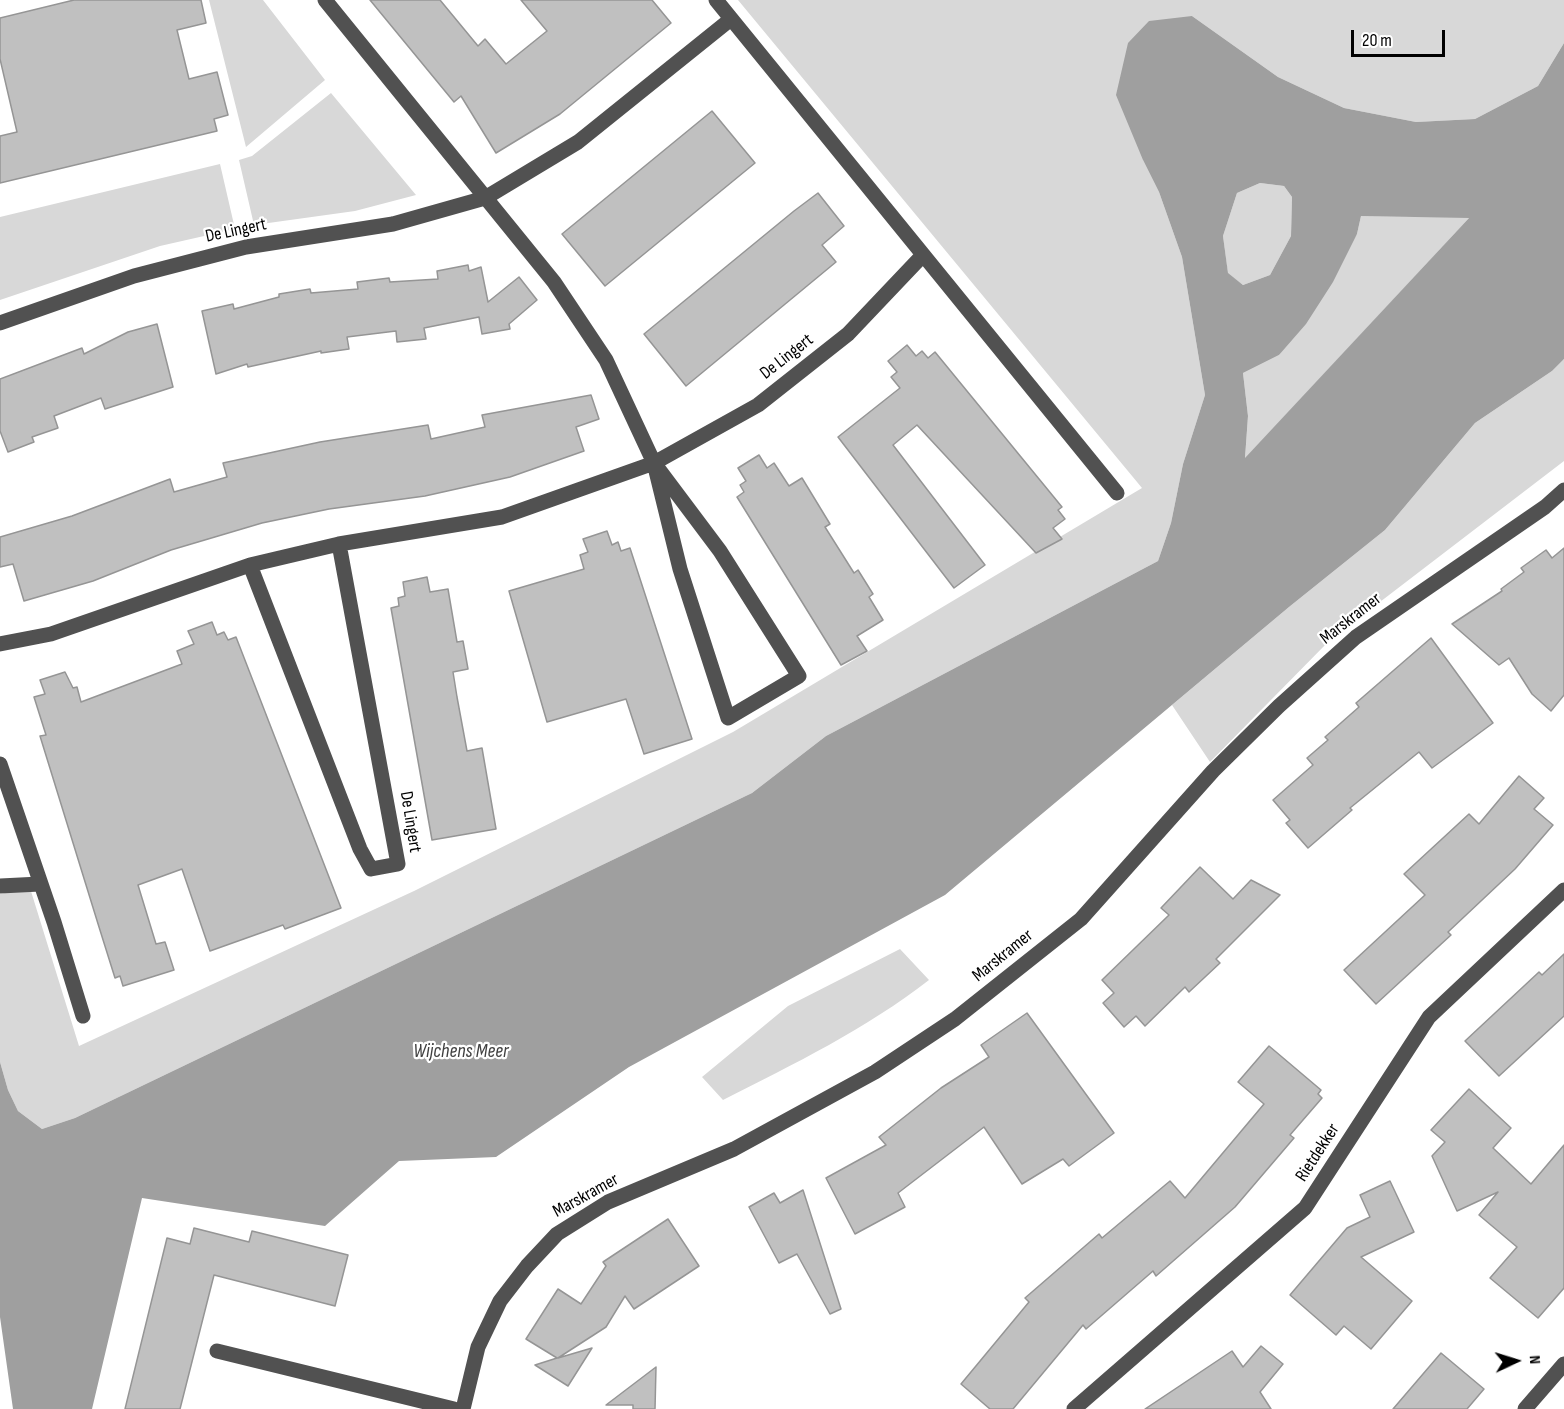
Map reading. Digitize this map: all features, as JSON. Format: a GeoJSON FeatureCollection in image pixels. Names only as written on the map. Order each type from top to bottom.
{"type":"FeatureCollection","features":[{"type":"Feature","properties":{"kind":"street"},"geometry":{"type":"LineString","coordinates":[[325,0],[554,282],[606,360],[654,463],[680,569],[728,718],[799,676],[720,551],[654,463]]}},
{"type":"Feature","properties":{"kind":"street"},"geometry":{"type":"LineString","coordinates":[[716,0],[1117,493]]}},
{"type":"Feature","properties":{"kind":"street","name":"De Lingert"},"geometry":{"type":"LineString","coordinates":[[0,323],[134,276],[246,247],[393,224],[486,198],[578,142],[731,19]]}},
{"type":"Feature","properties":{"kind":"street","name":"De Lingert"},"geometry":{"type":"LineString","coordinates":[[0,644],[51,634],[250,565],[339,544],[502,517],[654,463],[758,405],[848,334],[923,255]]}},
{"type":"Feature","properties":{"kind":"street","name":"Marskramer"},"geometry":{"type":"LineString","coordinates":[[463,1409],[478,1347],[501,1301],[527,1266],[557,1234],[608,1202],[734,1149],[875,1072],[955,1019],[1081,919],[1213,771],[1279,706],[1356,637],[1545,507],[1564,490]]}},
{"type":"Feature","properties":{"kind":"street","name":"De Lingert"},"geometry":{"type":"LineString","coordinates":[[250,565],[360,849],[371,869],[398,864],[339,544]]}},
{"type":"Feature","properties":{"kind":"street"},"geometry":{"type":"LineString","coordinates":[[0,764],[83,1016]]}},
{"type":"Feature","properties":{"kind":"street"},"geometry":{"type":"LineString","coordinates":[[0,886],[40,884]]}},
{"type":"Feature","properties":{"kind":"street","name":"Rietdekker"},"geometry":{"type":"LineString","coordinates":[[1074,1409],[1305,1208],[1429,1017],[1564,890]]}},
{"type":"Feature","properties":{"kind":"street"},"geometry":{"type":"LineString","coordinates":[[217,1351],[454,1409]]}},
{"type":"Feature","properties":{"kind":"street"},"geometry":{"type":"LineString","coordinates":[[1525,1409],[1564,1364]]}},
{"type":"Feature","properties":{"kind":"shaded area"},"geometry":{"type":"Polygon","coordinates":[[[209,0],[263,0],[325,80],[246,147],[209,0]]]}},
{"type":"Feature","properties":{"kind":"shaded area"},"geometry":{"type":"Polygon","coordinates":[[[738,0],[1564,0],[1564,43],[1538,86],[1475,119],[1416,122],[1344,108],[1278,77],[1192,16],[1143,160],[1159,192],[1182,257],[1205,395],[1183,464],[1171,523],[1158,561],[826,736],[752,793],[75,1118],[42,1129],[18,1111],[8,1090],[0,1062],[0,894],[30,888],[79,1046],[414,891],[733,732],[1142,488],[738,0]]]}},
{"type":"Feature","properties":{"kind":"shaded area"},"geometry":{"type":"Polygon","coordinates":[[[331,93],[416,195],[355,211],[254,225],[239,160],[252,156],[331,93]]]}},
{"type":"Feature","properties":{"kind":"shaded area"},"geometry":{"type":"Polygon","coordinates":[[[220,164],[235,229],[160,246],[0,300],[0,217],[220,164]]]}},
{"type":"Feature","properties":{"kind":"shaded area"},"geometry":{"type":"Polygon","coordinates":[[[1260,183],[1284,186],[1292,197],[1291,236],[1270,275],[1243,285],[1228,274],[1223,236],[1237,193],[1260,183]]]}},
{"type":"Feature","properties":{"kind":"shaded area"},"geometry":{"type":"Polygon","coordinates":[[[1361,216],[1470,217],[1245,459],[1248,416],[1243,373],[1279,355],[1357,234],[1361,216]]]}},
{"type":"Feature","properties":{"kind":"shaded area"},"geometry":{"type":"Polygon","coordinates":[[[1564,359],[1564,461],[1329,641],[1210,762],[1172,705],[1385,530],[1475,423],[1552,371],[1564,359]]]}},
{"type":"Feature","properties":{"kind":"shaded area"},"geometry":{"type":"Polygon","coordinates":[[[900,949],[929,980],[905,998],[829,1045],[723,1100],[702,1077],[788,1006],[900,949]]]}},
{"type":"Feature","properties":{"kind":"water","name":"Wijchens Meer"},"geometry":{"type":"Polygon","coordinates":[[[1192,16],[1278,77],[1344,108],[1416,122],[1475,119],[1538,86],[1564,43],[1564,359],[1552,371],[1475,423],[1385,530],[1289,607],[945,895],[629,1067],[496,1157],[399,1161],[325,1226],[142,1198],[92,1409],[13,1409],[0,1317],[0,1062],[8,1090],[18,1111],[42,1129],[75,1118],[752,793],[826,736],[1158,561],[1171,523],[1183,464],[1205,395],[1182,257],[1159,192],[1116,95],[1128,43],[1149,21],[1192,16]],[[1260,183],[1237,193],[1223,236],[1228,273],[1243,285],[1270,275],[1291,236],[1292,197],[1284,186],[1260,183]],[[1361,216],[1357,234],[1333,282],[1306,324],[1279,355],[1243,373],[1248,416],[1245,458],[1469,218],[1361,216]]]}},
{"type":"Feature","properties":{"kind":"building"},"geometry":{"type":"Polygon","coordinates":[[[74,0],[201,0],[206,23],[177,30],[189,79],[217,72],[228,115],[214,119],[217,131],[0,183],[0,136],[17,132],[0,59],[0,18],[74,0]]]}},
{"type":"Feature","properties":{"kind":"building"},"geometry":{"type":"Polygon","coordinates":[[[370,0],[440,0],[478,46],[485,39],[506,64],[547,31],[521,0],[652,0],[671,23],[560,114],[496,153],[461,96],[454,102],[370,0]]]}},
{"type":"Feature","properties":{"kind":"building"},"geometry":{"type":"Polygon","coordinates":[[[712,111],[755,163],[605,286],[562,234],[712,111]]]}},
{"type":"Feature","properties":{"kind":"building"},"geometry":{"type":"Polygon","coordinates":[[[818,193],[844,226],[822,245],[836,262],[686,386],[644,334],[818,193]]]}},
{"type":"Feature","properties":{"kind":"building"},"geometry":{"type":"Polygon","coordinates":[[[468,265],[469,271],[481,267],[488,302],[519,277],[537,300],[509,324],[510,329],[482,334],[479,317],[424,328],[426,339],[397,342],[396,331],[347,337],[349,349],[321,353],[321,351],[248,367],[247,364],[216,374],[202,311],[233,304],[234,309],[279,297],[279,294],[310,289],[311,293],[358,289],[357,282],[389,278],[390,282],[438,279],[437,271],[468,265]]]}},
{"type":"Feature","properties":{"kind":"building"},"geometry":{"type":"Polygon","coordinates":[[[157,324],[173,387],[105,409],[101,398],[54,416],[58,428],[32,437],[34,442],[8,452],[0,431],[0,379],[82,348],[84,354],[128,332],[157,324]]]}},
{"type":"Feature","properties":{"kind":"building"},"geometry":{"type":"Polygon","coordinates":[[[907,345],[916,356],[922,351],[928,358],[935,352],[1062,507],[1058,510],[1065,519],[1053,528],[1062,539],[1036,553],[917,425],[893,445],[985,565],[954,588],[838,437],[900,388],[891,377],[897,372],[888,361],[907,345]]]}},
{"type":"Feature","properties":{"kind":"building"},"geometry":{"type":"Polygon","coordinates":[[[591,395],[599,419],[576,427],[584,451],[510,477],[425,496],[329,509],[262,523],[171,550],[93,581],[24,601],[13,564],[0,567],[0,537],[72,516],[170,479],[174,492],[227,477],[223,463],[320,442],[428,425],[431,439],[485,427],[482,415],[591,395]]]}},
{"type":"Feature","properties":{"kind":"building"},"geometry":{"type":"Polygon","coordinates":[[[759,455],[767,468],[774,463],[789,486],[802,478],[830,524],[825,527],[854,573],[858,570],[873,594],[869,597],[883,620],[857,636],[867,651],[841,665],[737,497],[744,492],[740,485],[746,481],[738,468],[759,455]]]}},
{"type":"Feature","properties":{"kind":"building"},"geometry":{"type":"Polygon","coordinates":[[[607,531],[612,545],[618,542],[621,551],[630,548],[692,739],[644,754],[626,699],[547,722],[509,591],[584,569],[580,555],[588,552],[583,539],[607,531]]]}},
{"type":"Feature","properties":{"kind":"building"},"geometry":{"type":"Polygon","coordinates":[[[1564,548],[1564,695],[1551,711],[1532,694],[1509,658],[1499,665],[1452,624],[1502,591],[1501,589],[1524,572],[1521,568],[1546,550],[1552,558],[1564,548]]]}},
{"type":"Feature","properties":{"kind":"building"},"geometry":{"type":"Polygon","coordinates":[[[427,577],[430,592],[448,589],[457,642],[463,641],[468,669],[453,672],[457,697],[467,751],[482,748],[496,829],[432,840],[391,608],[399,606],[398,598],[405,596],[403,582],[427,577]]]}},
{"type":"Feature","properties":{"kind":"building"},"geometry":{"type":"Polygon","coordinates":[[[212,622],[217,635],[224,632],[228,640],[236,637],[341,908],[285,929],[283,925],[210,951],[182,869],[138,885],[156,944],[165,942],[174,970],[123,986],[120,976],[115,978],[40,736],[46,735],[34,697],[45,694],[40,680],[65,672],[73,688],[77,687],[81,702],[182,664],[177,651],[194,644],[188,631],[212,622]]]}},
{"type":"Feature","properties":{"kind":"building"},"geometry":{"type":"Polygon","coordinates":[[[1431,638],[1493,723],[1432,768],[1419,752],[1350,808],[1352,810],[1308,848],[1286,823],[1290,820],[1273,800],[1313,765],[1307,758],[1328,740],[1325,737],[1359,707],[1356,703],[1431,638]]]}},
{"type":"Feature","properties":{"kind":"building"},"geometry":{"type":"Polygon","coordinates":[[[1519,776],[1544,798],[1534,809],[1553,825],[1515,869],[1448,932],[1451,935],[1376,1004],[1344,970],[1425,895],[1404,874],[1469,814],[1479,824],[1519,776]]]}},
{"type":"Feature","properties":{"kind":"building"},"geometry":{"type":"Polygon","coordinates":[[[1200,867],[1233,899],[1251,880],[1280,895],[1216,959],[1220,963],[1189,992],[1185,987],[1145,1026],[1136,1016],[1124,1027],[1103,1003],[1114,993],[1102,980],[1169,915],[1161,908],[1200,867]]]}},
{"type":"Feature","properties":{"kind":"building"},"geometry":{"type":"Polygon","coordinates":[[[1564,954],[1564,1016],[1499,1076],[1465,1041],[1539,972],[1542,975],[1564,954]]]}},
{"type":"Feature","properties":{"kind":"building"},"geometry":{"type":"Polygon","coordinates":[[[1027,1013],[1114,1133],[1069,1166],[1063,1159],[1022,1184],[984,1127],[898,1193],[905,1207],[855,1234],[826,1178],[886,1145],[879,1137],[941,1088],[989,1057],[981,1045],[1027,1013]]]}},
{"type":"Feature","properties":{"kind":"building"},"geometry":{"type":"Polygon","coordinates":[[[1269,1046],[1321,1090],[1318,1094],[1322,1098],[1290,1135],[1294,1138],[1235,1207],[1156,1276],[1153,1271],[1086,1329],[1083,1325],[1013,1409],[990,1409],[961,1384],[1029,1302],[1025,1298],[1099,1234],[1102,1238],[1170,1181],[1185,1198],[1264,1104],[1238,1082],[1269,1046]]]}},
{"type":"Feature","properties":{"kind":"building"},"geometry":{"type":"Polygon","coordinates":[[[1469,1089],[1511,1128],[1493,1148],[1531,1184],[1564,1145],[1564,1288],[1538,1318],[1490,1278],[1517,1247],[1479,1215],[1498,1192],[1457,1211],[1432,1156],[1445,1142],[1431,1130],[1469,1089]]]}},
{"type":"Feature","properties":{"kind":"building"},"geometry":{"type":"Polygon","coordinates":[[[1390,1181],[1414,1232],[1361,1257],[1412,1301],[1371,1349],[1344,1326],[1336,1335],[1290,1295],[1347,1228],[1370,1217],[1360,1195],[1390,1181]]]}},
{"type":"Feature","properties":{"kind":"building"},"geometry":{"type":"Polygon","coordinates":[[[803,1190],[841,1309],[830,1314],[797,1254],[779,1263],[749,1207],[774,1193],[780,1203],[803,1190]]]}},
{"type":"Feature","properties":{"kind":"building"},"geometry":{"type":"Polygon","coordinates":[[[668,1219],[699,1266],[634,1309],[625,1296],[606,1327],[558,1358],[592,1348],[568,1386],[535,1365],[557,1358],[526,1339],[558,1289],[581,1304],[606,1266],[603,1262],[668,1219]]]}},
{"type":"Feature","properties":{"kind":"building"},"geometry":{"type":"Polygon","coordinates":[[[194,1228],[249,1242],[252,1231],[348,1255],[335,1306],[214,1275],[180,1409],[125,1409],[167,1238],[190,1244],[194,1228]]]}},
{"type":"Feature","properties":{"kind":"building"},"geometry":{"type":"Polygon","coordinates":[[[1261,1346],[1283,1364],[1260,1392],[1271,1409],[1145,1409],[1232,1351],[1243,1367],[1261,1346]]]}},
{"type":"Feature","properties":{"kind":"building"},"geometry":{"type":"Polygon","coordinates":[[[1441,1353],[1484,1389],[1467,1409],[1393,1409],[1441,1353]]]}},
{"type":"Feature","properties":{"kind":"building"},"geometry":{"type":"Polygon","coordinates":[[[656,1367],[655,1409],[633,1409],[633,1405],[606,1405],[656,1367]]]}}]}
